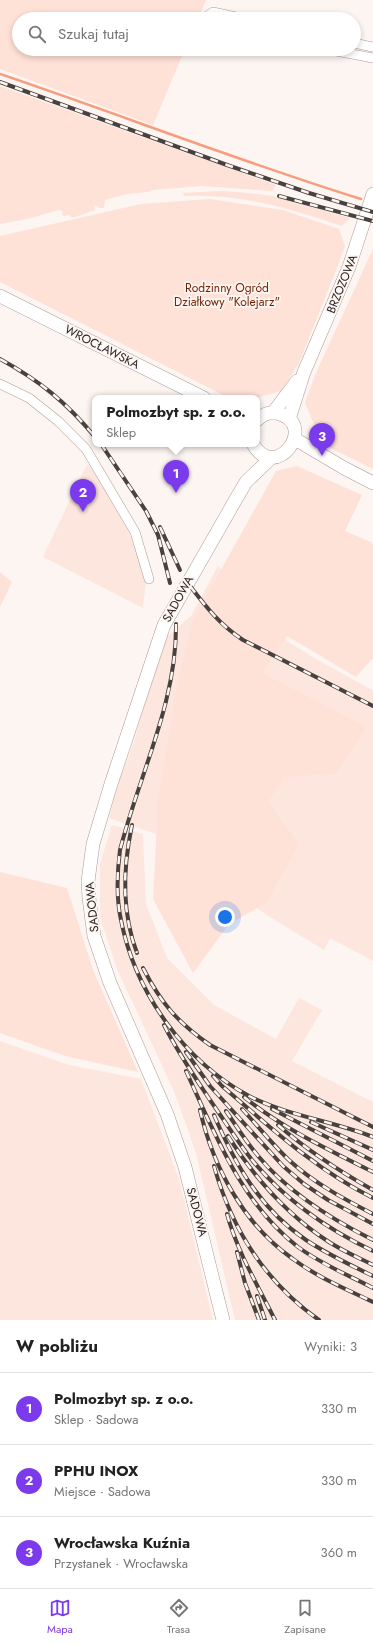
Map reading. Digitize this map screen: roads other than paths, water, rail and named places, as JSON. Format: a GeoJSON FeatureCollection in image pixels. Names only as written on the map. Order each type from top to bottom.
{"type":"FeatureCollection","features":[{"type":"Feature","properties":{"kind":"street"},"geometry":{"type":"LineString","coordinates":[[361,44],[373,47]]}},
{"type":"Feature","properties":{"kind":"street"},"geometry":{"type":"LineString","coordinates":[[361,56],[373,58]]}},
{"type":"Feature","properties":{"kind":"street","name":"BRZOZOWA"},"geometry":{"type":"LineString","coordinates":[[289,419],[304,372],[349,267],[373,194]]}},
{"type":"Feature","properties":{"kind":"street","name":"WROCŁAWSKA"},"geometry":{"type":"LineString","coordinates":[[0,296],[198,395]]}},
{"type":"Feature","properties":{"kind":"street","name":"BRZOZOWA"},"geometry":{"type":"LineString","coordinates":[[273,413],[304,372]]}},
{"type":"Feature","properties":{"kind":"street"},"geometry":{"type":"LineString","coordinates":[[0,384],[29,398],[58,421],[86,449],[135,532],[149,579]]}},
{"type":"Feature","properties":{"kind":"street"},"geometry":{"type":"LineString","coordinates":[[255,447],[266,456],[272,457],[284,454],[291,445],[295,432],[289,419],[279,413],[273,413],[260,417]]}},
{"type":"Feature","properties":{"kind":"street"},"geometry":{"type":"LineString","coordinates":[[291,445],[344,468],[373,483]]}},
{"type":"Feature","properties":{"kind":"street","name":"SADOWA"},"geometry":{"type":"LineString","coordinates":[[224,1320],[185,1167],[167,1114],[110,982],[94,936],[88,898],[88,881],[93,844],[111,784],[164,624],[246,482],[254,458],[254,447]]}},
{"type":"Feature","properties":{"kind":"street","name":"SADOWA"},"geometry":{"type":"LineString","coordinates":[[246,482],[272,457]]}},
{"type":"Feature","properties":{"kind":"waterway"},"geometry":{"type":"LineString","coordinates":[[0,74],[270,169],[361,199]]}},
{"type":"Feature","properties":{"kind":"railway"},"geometry":{"type":"LineString","coordinates":[[0,82],[227,165],[309,193],[373,212]]}},
{"type":"Feature","properties":{"kind":"railway"},"geometry":{"type":"LineString","coordinates":[[279,196],[373,221]]}},
{"type":"Feature","properties":{"kind":"railway"},"geometry":{"type":"LineString","coordinates":[[0,359],[52,393],[74,413],[92,434]]}},
{"type":"Feature","properties":{"kind":"railway"},"geometry":{"type":"LineString","coordinates":[[103,447],[146,511],[158,535],[170,583]]}},
{"type":"Feature","properties":{"kind":"railway"},"geometry":{"type":"LineString","coordinates":[[160,527],[180,570]]}},
{"type":"Feature","properties":{"kind":"railway"},"geometry":{"type":"LineString","coordinates":[[190,586],[208,609],[243,640],[373,706]]}},
{"type":"Feature","properties":{"kind":"railway"},"geometry":{"type":"LineString","coordinates":[[176,624],[175,653],[164,710],[120,850],[118,903],[128,947],[138,973],[166,1022],[184,1044],[204,1064],[225,1081],[249,1096],[279,1109],[358,1131],[373,1137]]}},
{"type":"Feature","properties":{"kind":"railway"},"geometry":{"type":"LineString","coordinates":[[132,825],[125,873],[125,889],[128,921],[137,953]]}},
{"type":"Feature","properties":{"kind":"railway"},"geometry":{"type":"LineString","coordinates":[[143,968],[163,1002],[179,1020],[198,1037],[210,1045],[373,1127]]}},
{"type":"Feature","properties":{"kind":"railway"},"geometry":{"type":"LineString","coordinates":[[164,1025],[192,1073],[252,1160],[278,1188],[293,1201],[323,1223],[373,1251]]}},
{"type":"Feature","properties":{"kind":"railway"},"geometry":{"type":"LineString","coordinates":[[186,1052],[210,1086],[283,1166],[304,1184],[328,1200],[373,1224]]}},
{"type":"Feature","properties":{"kind":"railway"},"geometry":{"type":"LineString","coordinates":[[186,1071],[219,1143],[245,1189],[261,1210],[278,1229],[298,1247],[325,1264],[373,1288]]}},
{"type":"Feature","properties":{"kind":"railway"},"geometry":{"type":"LineString","coordinates":[[213,1076],[222,1086],[294,1147],[352,1187],[373,1198]]}},
{"type":"Feature","properties":{"kind":"railway"},"geometry":{"type":"LineString","coordinates":[[244,1097],[290,1129],[373,1172]]}},
{"type":"Feature","properties":{"kind":"railway"},"geometry":{"type":"LineString","coordinates":[[242,1109],[278,1149],[299,1169],[330,1190],[373,1214]]}},
{"type":"Feature","properties":{"kind":"railway"},"geometry":{"type":"LineString","coordinates":[[272,1109],[373,1161]]}},
{"type":"Feature","properties":{"kind":"railway"},"geometry":{"type":"LineString","coordinates":[[200,1110],[213,1153],[222,1173],[245,1212],[260,1229],[275,1245],[302,1265],[332,1282],[373,1302]]}},
{"type":"Feature","properties":{"kind":"railway"},"geometry":{"type":"LineString","coordinates":[[226,1111],[255,1152],[271,1170],[297,1194],[326,1214],[373,1240]]}},
{"type":"Feature","properties":{"kind":"railway"},"geometry":{"type":"LineString","coordinates":[[214,1115],[240,1168],[262,1200],[275,1214],[306,1240],[373,1276]]}},
{"type":"Feature","properties":{"kind":"railway"},"geometry":{"type":"LineString","coordinates":[[311,1122],[373,1150]]}},
{"type":"Feature","properties":{"kind":"railway"},"geometry":{"type":"LineString","coordinates":[[278,1125],[324,1160],[373,1190]]}},
{"type":"Feature","properties":{"kind":"railway"},"geometry":{"type":"LineString","coordinates":[[228,1136],[260,1180],[299,1220],[334,1245],[373,1265]]}},
{"type":"Feature","properties":{"kind":"railway"},"geometry":{"type":"LineString","coordinates":[[214,1166],[230,1212],[253,1253],[282,1289],[319,1320]]}},
{"type":"Feature","properties":{"kind":"railway"},"geometry":{"type":"LineString","coordinates":[[227,1214],[242,1255],[275,1320]]}},
{"type":"Feature","properties":{"kind":"railway"},"geometry":{"type":"LineString","coordinates":[[237,1252],[245,1283],[259,1320]]}},
{"type":"Feature","properties":{"kind":"railway"},"geometry":{"type":"LineString","coordinates":[[257,1296],[265,1320]]}},
{"type":"Feature","properties":{"kind":"place","name":"Wrocławska Kuźnia"},"geometry":{"type":"Point","coordinates":[322,456]}},
{"type":"Feature","properties":{"kind":"place","name":"Polmozbyt sp. z o.o."},"geometry":{"type":"Point","coordinates":[176,493]}},
{"type":"Feature","properties":{"kind":"place","name":"PPHU INOX"},"geometry":{"type":"Point","coordinates":[83,512]}},
{"type":"Feature","properties":{"kind":"park label","name":"Rodzinny Ogród Działkowy \"Kolejarz\""},"geometry":{"type":"Point","coordinates":[227,295]}}]}
